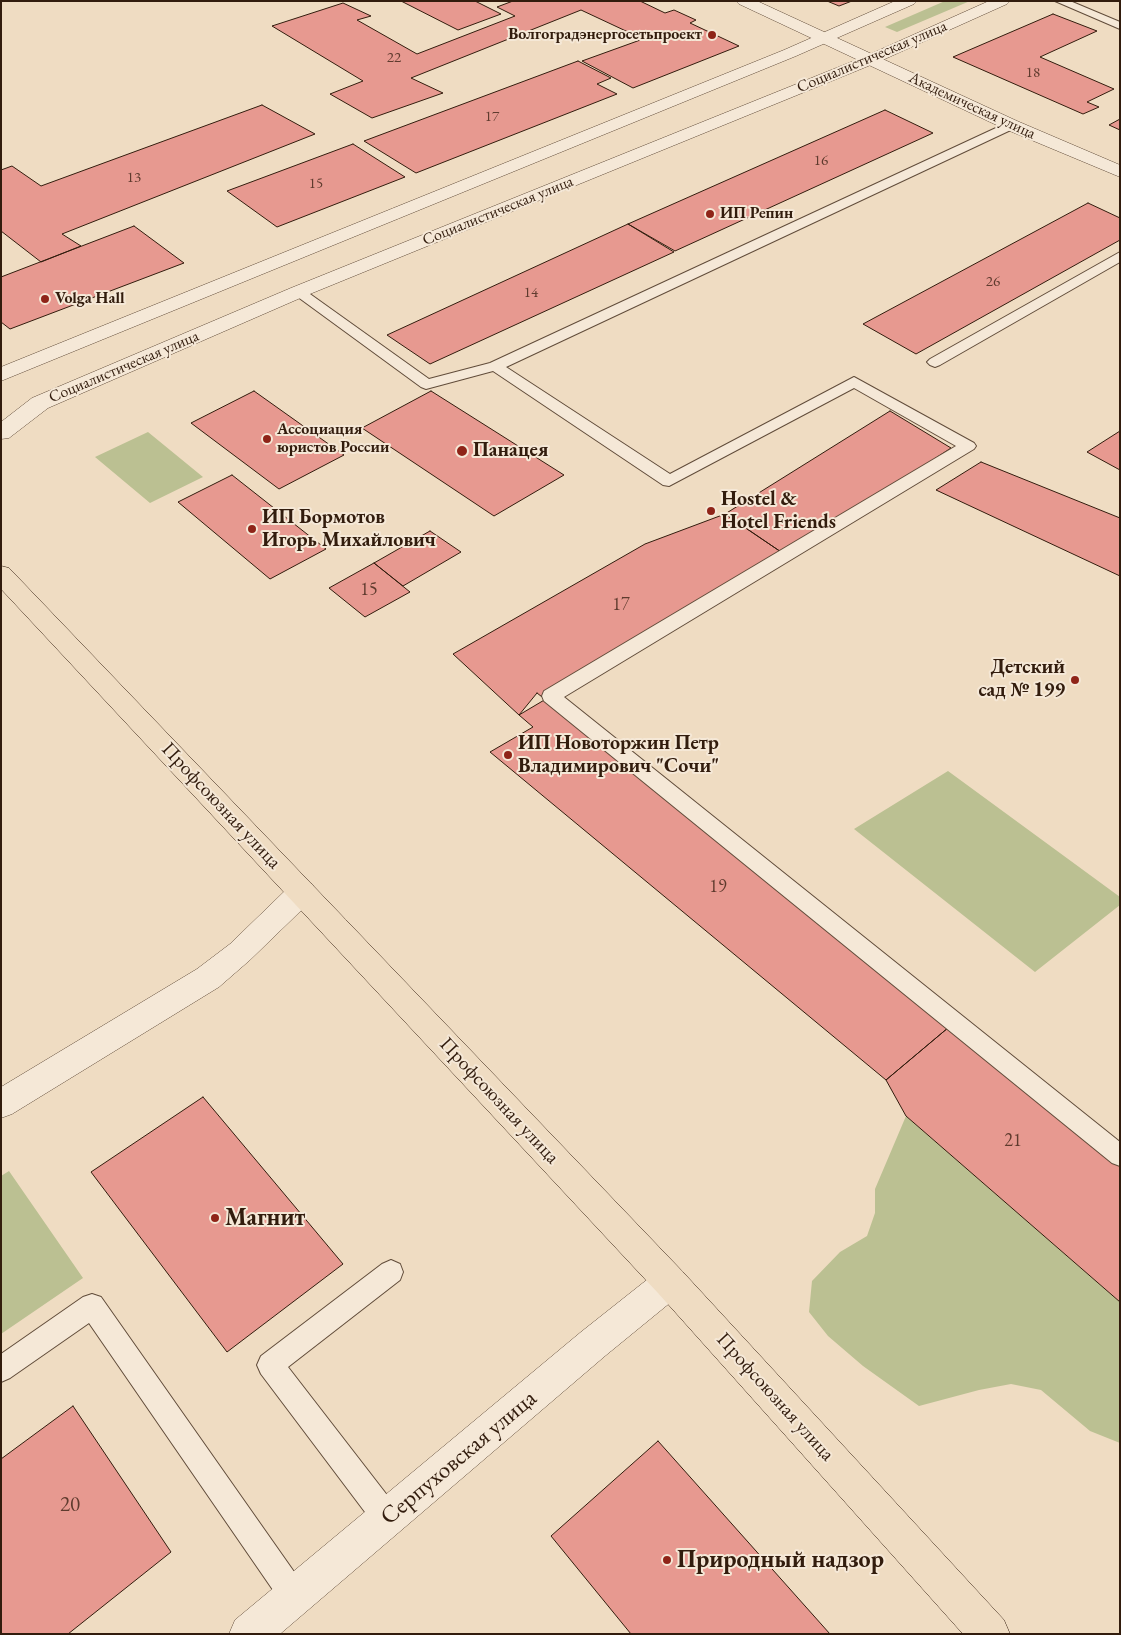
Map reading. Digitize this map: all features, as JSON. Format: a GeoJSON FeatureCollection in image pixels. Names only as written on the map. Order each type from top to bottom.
{"type":"FeatureCollection","features":[{"type":"Feature","properties":{"kind":"main road","name":"Профсоюзная улица"},"geometry":{"type":"LineString","coordinates":[[1,574],[670,1282],[990,1634]]}},
{"type":"Feature","properties":{"kind":"street","name":"Академическая улица"},"geometry":{"type":"LineString","coordinates":[[744,1],[1011,125],[1120,172]]}},
{"type":"Feature","properties":{"kind":"street","name":"Социалистическая улица"},"geometry":{"type":"LineString","coordinates":[[1,376],[824,38],[909,1]]}},
{"type":"Feature","properties":{"kind":"street","name":"Социалистическая улица"},"geometry":{"type":"LineString","coordinates":[[1,434],[40,403],[298,292],[872,59],[1002,1]]}},
{"type":"Feature","properties":{"kind":"street"},"geometry":{"type":"LineString","coordinates":[[1,1104],[208,978],[240,952],[302,892]]}},
{"type":"Feature","properties":{"kind":"street","name":"Серпуховская улица"},"geometry":{"type":"LineString","coordinates":[[249,1634],[593,1344],[670,1282]]}},
{"type":"Feature","properties":{"kind":"lane"},"geometry":{"type":"LineString","coordinates":[[1060,1],[1120,26]]}},
{"type":"Feature","properties":{"kind":"lane"},"geometry":{"type":"LineString","coordinates":[[298,292],[426,384],[495,366],[1011,125]]}},
{"type":"Feature","properties":{"kind":"lane"},"geometry":{"type":"LineString","coordinates":[[935,362],[1120,256]]}},
{"type":"Feature","properties":{"kind":"lane"},"geometry":{"type":"LineString","coordinates":[[495,366],[669,481],[854,382],[968,446],[551,696],[1120,1156]]}},
{"type":"Feature","properties":{"kind":"lane"},"geometry":{"type":"LineString","coordinates":[[387,1518],[270,1365],[391,1272]]}},
{"type":"Feature","properties":{"kind":"lane"},"geometry":{"type":"LineString","coordinates":[[1,1369],[92,1306],[294,1596]]}},
{"type":"Feature","properties":{"kind":"green space"},"geometry":{"type":"Polygon","coordinates":[[[945,1],[970,1],[897,32],[885,27],[945,1]]]}},
{"type":"Feature","properties":{"kind":"green space"},"geometry":{"type":"Polygon","coordinates":[[[148,432],[203,477],[150,503],[95,457],[148,432]]]}},
{"type":"Feature","properties":{"kind":"green space"},"geometry":{"type":"Polygon","coordinates":[[[948,771],[1120,897],[1120,905],[1035,972],[854,829],[948,771]]]}},
{"type":"Feature","properties":{"kind":"green space"},"geometry":{"type":"Polygon","coordinates":[[[906,1116],[1120,1302],[1120,1443],[1090,1431],[1041,1390],[1011,1384],[979,1390],[919,1406],[863,1366],[828,1336],[809,1312],[812,1281],[840,1252],[867,1236],[875,1213],[875,1189],[906,1116]]]}},
{"type":"Feature","properties":{"kind":"green space"},"geometry":{"type":"Polygon","coordinates":[[[9,1171],[83,1278],[1,1334],[1,1176],[9,1171]]]}},
{"type":"Feature","properties":{"kind":"building"},"geometry":{"type":"Polygon","coordinates":[[[401,1],[475,1],[501,14],[458,30],[401,1]]]}},
{"type":"Feature","properties":{"kind":"building"},"geometry":{"type":"Polygon","coordinates":[[[513,1],[640,1],[665,13],[674,10],[696,20],[690,23],[739,46],[633,88],[582,61],[643,39],[581,10],[411,78],[443,93],[372,118],[330,94],[363,81],[272,26],[343,3],[371,16],[357,20],[417,54],[515,16],[497,7],[513,1]]]}},
{"type":"Feature","properties":{"kind":"building"},"geometry":{"type":"Polygon","coordinates":[[[827,1],[852,1],[839,6],[827,1]]]}},
{"type":"Feature","properties":{"kind":"building"},"geometry":{"type":"Polygon","coordinates":[[[1053,14],[1097,31],[1040,57],[1114,89],[1087,102],[1099,107],[1083,114],[953,57],[1053,14]]]}},
{"type":"Feature","properties":{"kind":"building"},"geometry":{"type":"Polygon","coordinates":[[[578,61],[611,78],[597,84],[617,94],[416,173],[364,141],[578,61]]]}},
{"type":"Feature","properties":{"kind":"building"},"geometry":{"type":"Polygon","coordinates":[[[262,105],[315,134],[62,234],[81,246],[41,262],[1,231],[1,170],[12,166],[41,186],[262,105]]]}},
{"type":"Feature","properties":{"kind":"building"},"geometry":{"type":"Polygon","coordinates":[[[885,110],[933,133],[675,251],[628,224],[885,110]]]}},
{"type":"Feature","properties":{"kind":"building"},"geometry":{"type":"Polygon","coordinates":[[[1120,119],[1120,130],[1109,125],[1120,119]]]}},
{"type":"Feature","properties":{"kind":"building"},"geometry":{"type":"Polygon","coordinates":[[[353,144],[405,177],[277,227],[227,191],[353,144]]]}},
{"type":"Feature","properties":{"kind":"building"},"geometry":{"type":"Polygon","coordinates":[[[1088,203],[1120,218],[1120,240],[916,354],[863,324],[1088,203]]]}},
{"type":"Feature","properties":{"kind":"building"},"geometry":{"type":"Polygon","coordinates":[[[628,224],[674,252],[430,364],[387,335],[628,224]]]}},
{"type":"Feature","properties":{"kind":"building","name":"Volga Hall"},"geometry":{"type":"Polygon","coordinates":[[[134,226],[184,263],[10,329],[1,322],[1,277],[134,226]]]}},
{"type":"Feature","properties":{"kind":"building","name":"Ассоциация юристов России"},"geometry":{"type":"Polygon","coordinates":[[[254,391],[344,455],[279,489],[191,423],[254,391]]]}},
{"type":"Feature","properties":{"kind":"building","name":"Панацея"},"geometry":{"type":"Polygon","coordinates":[[[431,391],[564,475],[494,516],[362,428],[431,391]]]}},
{"type":"Feature","properties":{"kind":"building"},"geometry":{"type":"Polygon","coordinates":[[[890,411],[951,448],[787,556],[725,514],[890,411]]]}},
{"type":"Feature","properties":{"kind":"building"},"geometry":{"type":"Polygon","coordinates":[[[1120,431],[1120,470],[1087,452],[1120,431]]]}},
{"type":"Feature","properties":{"kind":"building"},"geometry":{"type":"Polygon","coordinates":[[[981,462],[1120,518],[1120,576],[936,490],[981,462]]]}},
{"type":"Feature","properties":{"kind":"building"},"geometry":{"type":"Polygon","coordinates":[[[232,475],[326,549],[270,579],[178,502],[232,475]]]}},
{"type":"Feature","properties":{"kind":"building","name":"Hostel & Hotel Friends"},"geometry":{"type":"Polygon","coordinates":[[[725,514],[787,556],[519,715],[453,654],[645,544],[725,514]]]}},
{"type":"Feature","properties":{"kind":"building"},"geometry":{"type":"Polygon","coordinates":[[[430,531],[461,552],[403,586],[374,563],[430,531]]]}},
{"type":"Feature","properties":{"kind":"building"},"geometry":{"type":"Polygon","coordinates":[[[374,563],[410,592],[365,617],[329,588],[374,563]]]}},
{"type":"Feature","properties":{"kind":"building"},"geometry":{"type":"Polygon","coordinates":[[[537,693],[955,1022],[886,1080],[490,752],[533,727],[519,715],[537,693]]]}},
{"type":"Feature","properties":{"kind":"building"},"geometry":{"type":"Polygon","coordinates":[[[955,1022],[1120,1166],[1120,1302],[906,1116],[886,1080],[955,1022]]]}},
{"type":"Feature","properties":{"kind":"building","name":"Магнит"},"geometry":{"type":"Polygon","coordinates":[[[203,1097],[343,1264],[227,1352],[91,1172],[203,1097]]]}},
{"type":"Feature","properties":{"kind":"building"},"geometry":{"type":"Polygon","coordinates":[[[73,1406],[171,1552],[68,1634],[1,1634],[1,1459],[73,1406]]]}},
{"type":"Feature","properties":{"kind":"building","name":"Природный надзор"},"geometry":{"type":"Polygon","coordinates":[[[658,1441],[830,1634],[631,1634],[551,1536],[658,1441]]]}},
{"type":"Feature","properties":{"kind":"place","name":"Волгоградэнергосетьпроект"},"geometry":{"type":"Point","coordinates":[712,35]}},
{"type":"Feature","properties":{"kind":"place","name":"ИП Репин"},"geometry":{"type":"Point","coordinates":[710,214]}},
{"type":"Feature","properties":{"kind":"place","name":"Volga Hall"},"geometry":{"type":"Point","coordinates":[45,299]}},
{"type":"Feature","properties":{"kind":"place","name":"Ассоциация юристов России"},"geometry":{"type":"Point","coordinates":[267,439]}},
{"type":"Feature","properties":{"kind":"place","name":"Панацея"},"geometry":{"type":"Point","coordinates":[462,451]}},
{"type":"Feature","properties":{"kind":"place","name":"Hostel & Hotel Friends"},"geometry":{"type":"Point","coordinates":[711,511]}},
{"type":"Feature","properties":{"kind":"place","name":"ИП Бормотов Игорь Михайлович"},"geometry":{"type":"Point","coordinates":[252,529]}},
{"type":"Feature","properties":{"kind":"place","name":"Детский сад № 199"},"geometry":{"type":"Point","coordinates":[1075,680]}},
{"type":"Feature","properties":{"kind":"place","name":"ИП Новоторжин Петр Владимирович \"Сочи\""},"geometry":{"type":"Point","coordinates":[508,755]}},
{"type":"Feature","properties":{"kind":"place","name":"Магнит"},"geometry":{"type":"Point","coordinates":[215,1218]}},
{"type":"Feature","properties":{"kind":"place","name":"Природный надзор"},"geometry":{"type":"Point","coordinates":[667,1560]}}]}
